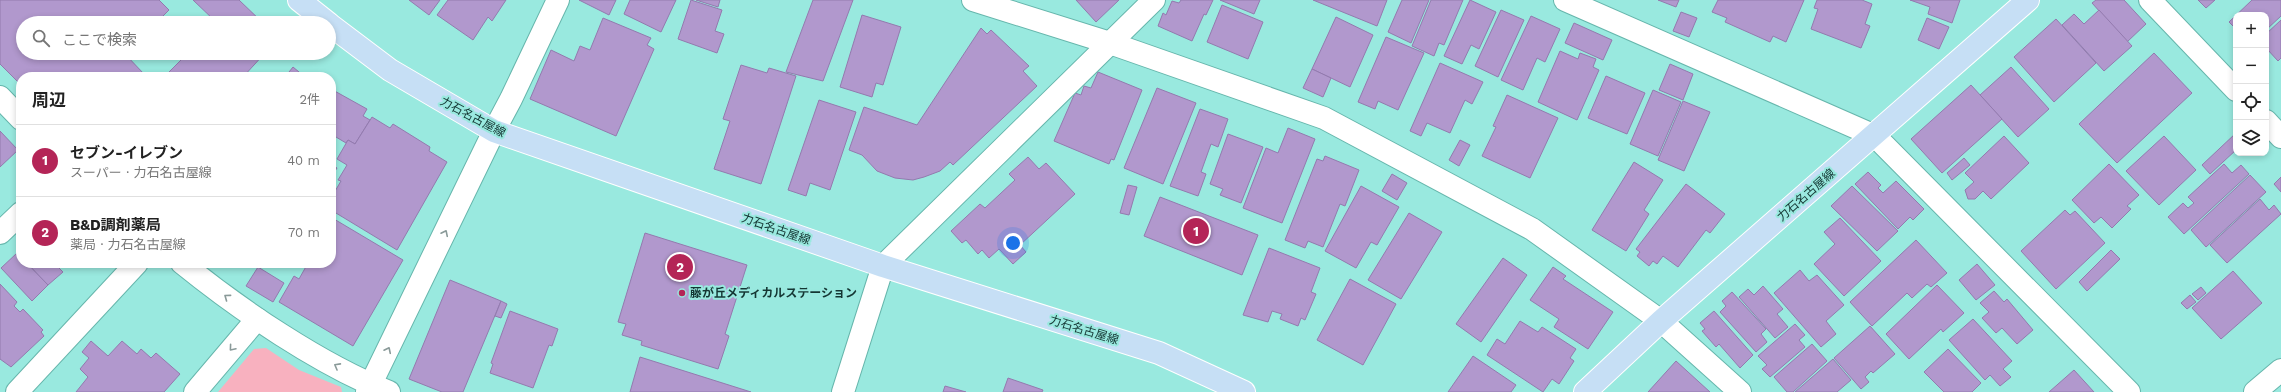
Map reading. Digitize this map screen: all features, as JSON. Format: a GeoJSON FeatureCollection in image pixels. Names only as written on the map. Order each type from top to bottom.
{"type":"FeatureCollection","features":[{"type":"Feature","properties":{"kind":"main road","name":"力石名古屋線"},"geometry":{"type":"LineString","coordinates":[[299,0],[320,16]]}},
{"type":"Feature","properties":{"kind":"main road","name":"力石名古屋線"},"geometry":{"type":"LineString","coordinates":[[1585,392],[1661,321],[2028,0]]}},
{"type":"Feature","properties":{"kind":"main road","name":"力石名古屋線"},"geometry":{"type":"LineString","coordinates":[[336,28],[390,70],[494,131],[883,266],[1159,353],[1244,392]]}},
{"type":"Feature","properties":{"kind":"street"},"geometry":{"type":"LineString","coordinates":[[189,268],[257,319],[376,390],[494,131],[512,99],[558,0]]}},
{"type":"Feature","properties":{"kind":"street"},"geometry":{"type":"LineString","coordinates":[[973,0],[1110,43],[1324,118],[1532,229],[1661,321],[1740,392]]}},
{"type":"Feature","properties":{"kind":"street"},"geometry":{"type":"LineString","coordinates":[[843,392],[883,266],[1154,0]]}},
{"type":"Feature","properties":{"kind":"street"},"geometry":{"type":"LineString","coordinates":[[1565,0],[1874,136],[2129,392]]}},
{"type":"Feature","properties":{"kind":"street"},"geometry":{"type":"LineString","coordinates":[[2150,0],[2233,87]]}},
{"type":"Feature","properties":{"kind":"street"},"geometry":{"type":"LineString","coordinates":[[0,97],[16,114]]}},
{"type":"Feature","properties":{"kind":"street"},"geometry":{"type":"LineString","coordinates":[[2269,124],[2281,137]]}},
{"type":"Feature","properties":{"kind":"street"},"geometry":{"type":"LineString","coordinates":[[0,233],[16,218]]}},
{"type":"Feature","properties":{"kind":"street"},"geometry":{"type":"LineString","coordinates":[[17,392],[132,268]]}},
{"type":"Feature","properties":{"kind":"street"},"geometry":{"type":"LineString","coordinates":[[195,392],[257,319]]}},
{"type":"Feature","properties":{"kind":"street"},"geometry":{"type":"LineString","coordinates":[[2255,392],[2281,370]]}},
{"type":"Feature","properties":{"kind":"shaded area"},"geometry":{"type":"Polygon","coordinates":[[[266,348],[299,370],[341,387],[342,392],[218,392],[254,349],[266,348]]]}},
{"type":"Feature","properties":{"kind":"building"},"geometry":{"type":"Polygon","coordinates":[[[0,0],[159,0],[169,10],[163,16],[16,16],[16,60],[131,60],[142,72],[16,72],[16,80],[0,64],[0,0]]]}},
{"type":"Feature","properties":{"kind":"building"},"geometry":{"type":"Polygon","coordinates":[[[193,0],[239,0],[256,16],[210,16],[193,0]]]}},
{"type":"Feature","properties":{"kind":"building"},"geometry":{"type":"Polygon","coordinates":[[[409,0],[440,0],[429,15],[409,0]]]}},
{"type":"Feature","properties":{"kind":"building"},"geometry":{"type":"Polygon","coordinates":[[[448,0],[506,0],[492,21],[488,17],[473,40],[437,15],[448,0]]]}},
{"type":"Feature","properties":{"kind":"building"},"geometry":{"type":"Polygon","coordinates":[[[579,0],[616,0],[609,15],[579,0]]]}},
{"type":"Feature","properties":{"kind":"building"},"geometry":{"type":"Polygon","coordinates":[[[630,0],[676,0],[661,32],[624,14],[630,0]]]}},
{"type":"Feature","properties":{"kind":"building"},"geometry":{"type":"Polygon","coordinates":[[[691,0],[722,10],[715,31],[724,34],[717,53],[678,39],[691,0]]]}},
{"type":"Feature","properties":{"kind":"building"},"geometry":{"type":"Polygon","coordinates":[[[696,0],[720,0],[718,7],[696,0]]]}},
{"type":"Feature","properties":{"kind":"building"},"geometry":{"type":"Polygon","coordinates":[[[813,0],[853,0],[823,81],[786,72],[813,0]]]}},
{"type":"Feature","properties":{"kind":"building"},"geometry":{"type":"Polygon","coordinates":[[[1076,0],[1119,0],[1096,22],[1076,0]]]}},
{"type":"Feature","properties":{"kind":"building"},"geometry":{"type":"Polygon","coordinates":[[[1181,0],[1213,0],[1206,15],[1204,14],[1192,41],[1158,26],[1163,13],[1166,15],[1172,1],[1179,3],[1181,0]]]}},
{"type":"Feature","properties":{"kind":"building"},"geometry":{"type":"Polygon","coordinates":[[[1220,0],[1260,0],[1254,14],[1220,0]]]}},
{"type":"Feature","properties":{"kind":"building"},"geometry":{"type":"Polygon","coordinates":[[[1313,0],[1387,0],[1377,26],[1313,0]]]}},
{"type":"Feature","properties":{"kind":"building"},"geometry":{"type":"Polygon","coordinates":[[[1402,0],[1429,0],[1411,43],[1388,32],[1402,0]]]}},
{"type":"Feature","properties":{"kind":"building"},"geometry":{"type":"Polygon","coordinates":[[[1431,0],[1463,0],[1444,45],[1439,43],[1434,56],[1412,46],[1431,0]]]}},
{"type":"Feature","properties":{"kind":"building"},"geometry":{"type":"Polygon","coordinates":[[[1470,0],[1496,12],[1479,49],[1471,45],[1462,64],[1444,56],[1470,0]]]}},
{"type":"Feature","properties":{"kind":"building"},"geometry":{"type":"Polygon","coordinates":[[[1658,0],[1679,0],[1676,7],[1658,0]]]}},
{"type":"Feature","properties":{"kind":"building"},"geometry":{"type":"Polygon","coordinates":[[[1718,0],[1804,0],[1786,42],[1773,36],[1770,42],[1725,22],[1727,18],[1712,12],[1718,0]]]}},
{"type":"Feature","properties":{"kind":"building"},"geometry":{"type":"Polygon","coordinates":[[[1817,0],[1862,0],[1872,4],[1865,24],[1870,26],[1861,48],[1811,29],[1818,9],[1814,8],[1817,0]]]}},
{"type":"Feature","properties":{"kind":"building"},"geometry":{"type":"Polygon","coordinates":[[[1910,0],[1960,0],[1952,23],[1928,14],[1930,7],[1910,0]]]}},
{"type":"Feature","properties":{"kind":"building"},"geometry":{"type":"Polygon","coordinates":[[[2096,0],[2124,0],[2146,24],[2127,42],[2092,3],[2096,0]]]}},
{"type":"Feature","properties":{"kind":"building"},"geometry":{"type":"Polygon","coordinates":[[[2198,0],[2215,0],[2206,8],[2198,0]]]}},
{"type":"Feature","properties":{"kind":"building"},"geometry":{"type":"Polygon","coordinates":[[[2252,0],[2281,0],[2281,16],[2269,27],[2269,12],[2239,12],[2252,0]]]}},
{"type":"Feature","properties":{"kind":"building"},"geometry":{"type":"Polygon","coordinates":[[[1222,5],[1263,22],[1248,59],[1207,42],[1222,5]]]}},
{"type":"Feature","properties":{"kind":"building"},"geometry":{"type":"Polygon","coordinates":[[[1501,10],[1524,20],[1498,77],[1475,66],[1501,10]]]}},
{"type":"Feature","properties":{"kind":"building"},"geometry":{"type":"Polygon","coordinates":[[[2099,10],[2132,46],[2104,71],[2062,25],[2074,14],[2084,24],[2099,10]]]}},
{"type":"Feature","properties":{"kind":"building"},"geometry":{"type":"Polygon","coordinates":[[[1681,12],[1697,18],[1689,37],[1673,31],[1681,12]]]}},
{"type":"Feature","properties":{"kind":"building"},"geometry":{"type":"Polygon","coordinates":[[[862,15],[901,27],[883,85],[876,83],[872,97],[840,87],[862,15]]]}},
{"type":"Feature","properties":{"kind":"building"},"geometry":{"type":"Polygon","coordinates":[[[1531,16],[1560,29],[1545,62],[1537,58],[1523,90],[1501,80],[1531,16]]]}},
{"type":"Feature","properties":{"kind":"building"},"geometry":{"type":"Polygon","coordinates":[[[1336,17],[1373,35],[1350,87],[1312,69],[1336,17]]]}},
{"type":"Feature","properties":{"kind":"building"},"geometry":{"type":"Polygon","coordinates":[[[603,18],[651,38],[647,45],[654,49],[616,136],[530,99],[551,50],[574,61],[580,46],[590,50],[603,18]]]}},
{"type":"Feature","properties":{"kind":"building"},"geometry":{"type":"Polygon","coordinates":[[[1927,18],[1949,27],[1939,49],[1918,40],[1927,18]]]}},
{"type":"Feature","properties":{"kind":"building"},"geometry":{"type":"Polygon","coordinates":[[[2233,18],[2233,26],[2229,22],[2233,18]]]}},
{"type":"Feature","properties":{"kind":"building"},"geometry":{"type":"Polygon","coordinates":[[[2056,19],[2096,63],[2054,102],[2014,57],[2056,19]]]}},
{"type":"Feature","properties":{"kind":"building"},"geometry":{"type":"Polygon","coordinates":[[[2281,20],[2281,58],[2278,61],[2269,51],[2269,31],[2281,20]]]}},
{"type":"Feature","properties":{"kind":"building"},"geometry":{"type":"Polygon","coordinates":[[[1574,23],[1612,40],[1603,60],[1565,43],[1574,23]]]}},
{"type":"Feature","properties":{"kind":"building"},"geometry":{"type":"Polygon","coordinates":[[[981,28],[987,34],[991,30],[1029,66],[1023,71],[1037,86],[953,165],[950,162],[940,171],[913,180],[895,178],[877,171],[862,155],[849,150],[864,107],[917,125],[981,28]]]}},
{"type":"Feature","properties":{"kind":"building"},"geometry":{"type":"Polygon","coordinates":[[[1386,37],[1424,53],[1398,110],[1378,101],[1375,109],[1358,102],[1386,37]]]}},
{"type":"Feature","properties":{"kind":"building"},"geometry":{"type":"Polygon","coordinates":[[[1560,51],[1578,59],[1580,53],[1596,59],[1593,67],[1599,70],[1577,120],[1538,102],[1560,51]]]}},
{"type":"Feature","properties":{"kind":"building"},"geometry":{"type":"Polygon","coordinates":[[[2154,53],[2192,93],[2117,163],[2079,124],[2154,53]]]}},
{"type":"Feature","properties":{"kind":"building"},"geometry":{"type":"Polygon","coordinates":[[[181,60],[259,60],[248,72],[169,72],[181,60]]]}},
{"type":"Feature","properties":{"kind":"building"},"geometry":{"type":"Polygon","coordinates":[[[1440,63],[1483,82],[1472,104],[1465,100],[1450,133],[1427,123],[1421,136],[1410,131],[1440,63]]]}},
{"type":"Feature","properties":{"kind":"building"},"geometry":{"type":"Polygon","coordinates":[[[1670,64],[1693,74],[1683,100],[1659,90],[1670,64]]]}},
{"type":"Feature","properties":{"kind":"building"},"geometry":{"type":"Polygon","coordinates":[[[741,65],[767,73],[769,68],[796,76],[761,184],[714,169],[730,121],[723,119],[741,65]]]}},
{"type":"Feature","properties":{"kind":"building"},"geometry":{"type":"Polygon","coordinates":[[[293,67],[299,72],[289,72],[293,67]]]}},
{"type":"Feature","properties":{"kind":"building"},"geometry":{"type":"Polygon","coordinates":[[[2011,67],[2049,109],[2018,137],[1980,95],[2011,67]]]}},
{"type":"Feature","properties":{"kind":"building"},"geometry":{"type":"Polygon","coordinates":[[[1312,69],[1331,78],[1323,97],[1303,88],[1312,69]]]}},
{"type":"Feature","properties":{"kind":"building"},"geometry":{"type":"Polygon","coordinates":[[[1098,72],[1142,90],[1114,160],[1111,159],[1109,164],[1054,141],[1075,93],[1081,95],[1084,86],[1091,88],[1098,72]]]}},
{"type":"Feature","properties":{"kind":"building"},"geometry":{"type":"Polygon","coordinates":[[[1606,76],[1645,93],[1627,134],[1588,118],[1606,76]]]}},
{"type":"Feature","properties":{"kind":"building"},"geometry":{"type":"Polygon","coordinates":[[[1971,85],[2002,119],[1942,173],[1911,139],[1971,85]]]}},
{"type":"Feature","properties":{"kind":"building"},"geometry":{"type":"Polygon","coordinates":[[[1157,88],[1196,103],[1163,184],[1124,168],[1157,88]]]}},
{"type":"Feature","properties":{"kind":"building"},"geometry":{"type":"Polygon","coordinates":[[[1653,90],[1681,102],[1658,156],[1630,144],[1653,90]]]}},
{"type":"Feature","properties":{"kind":"building"},"geometry":{"type":"Polygon","coordinates":[[[336,92],[367,109],[363,116],[370,120],[355,144],[348,140],[346,143],[336,137],[336,92]]]}},
{"type":"Feature","properties":{"kind":"building"},"geometry":{"type":"Polygon","coordinates":[[[1507,95],[1558,118],[1530,178],[1482,156],[1496,127],[1493,126],[1507,95]]]}},
{"type":"Feature","properties":{"kind":"building"},"geometry":{"type":"Polygon","coordinates":[[[819,100],[856,112],[830,190],[810,183],[806,196],[788,190],[819,100]]]}},
{"type":"Feature","properties":{"kind":"building"},"geometry":{"type":"Polygon","coordinates":[[[1683,101],[1710,112],[1684,171],[1658,160],[1683,101]]]}},
{"type":"Feature","properties":{"kind":"building"},"geometry":{"type":"Polygon","coordinates":[[[1200,109],[1228,119],[1218,147],[1211,144],[1201,172],[1206,174],[1198,196],[1170,186],[1200,109]]]}},
{"type":"Feature","properties":{"kind":"building"},"geometry":{"type":"Polygon","coordinates":[[[372,117],[390,128],[393,124],[430,147],[429,151],[447,162],[397,250],[336,213],[336,190],[341,181],[338,180],[347,165],[337,159],[348,140],[355,144],[372,117]]]}},
{"type":"Feature","properties":{"kind":"building"},"geometry":{"type":"Polygon","coordinates":[[[1288,128],[1315,139],[1282,223],[1243,208],[1266,148],[1278,153],[1288,128]]]}},
{"type":"Feature","properties":{"kind":"building"},"geometry":{"type":"Polygon","coordinates":[[[0,131],[16,148],[16,152],[0,167],[0,131]]]}},
{"type":"Feature","properties":{"kind":"building"},"geometry":{"type":"Polygon","coordinates":[[[1228,134],[1263,147],[1241,203],[1220,195],[1223,189],[1210,184],[1228,134]]]}},
{"type":"Feature","properties":{"kind":"building"},"geometry":{"type":"Polygon","coordinates":[[[2004,136],[2029,163],[1991,199],[1983,191],[1975,199],[1968,199],[1965,190],[1974,182],[1965,173],[2004,136]]]}},
{"type":"Feature","properties":{"kind":"building"},"geometry":{"type":"Polygon","coordinates":[[[2164,136],[2196,170],[2159,205],[2126,171],[2164,136]]]}},
{"type":"Feature","properties":{"kind":"building"},"geometry":{"type":"Polygon","coordinates":[[[2233,136],[2233,153],[2210,174],[2202,165],[2233,136]]]}},
{"type":"Feature","properties":{"kind":"building"},"geometry":{"type":"Polygon","coordinates":[[[1460,140],[1470,145],[1459,166],[1449,160],[1460,140]]]}},
{"type":"Feature","properties":{"kind":"building"},"geometry":{"type":"Polygon","coordinates":[[[1325,156],[1359,170],[1345,206],[1340,204],[1323,247],[1308,241],[1305,248],[1285,240],[1317,159],[1323,161],[1325,156]]]}},
{"type":"Feature","properties":{"kind":"building"},"geometry":{"type":"Polygon","coordinates":[[[1028,157],[1039,169],[1046,163],[1075,194],[1020,245],[1026,252],[1013,264],[999,249],[989,258],[982,250],[978,254],[966,240],[962,243],[951,231],[980,204],[985,208],[1015,180],[1009,174],[1028,157]]]}},
{"type":"Feature","properties":{"kind":"building"},"geometry":{"type":"Polygon","coordinates":[[[1964,158],[1970,165],[1952,180],[1947,173],[1964,158]]]}},
{"type":"Feature","properties":{"kind":"building"},"geometry":{"type":"Polygon","coordinates":[[[1634,162],[1663,180],[1644,210],[1649,214],[1626,251],[1592,230],[1634,162]]]}},
{"type":"Feature","properties":{"kind":"building"},"geometry":{"type":"Polygon","coordinates":[[[2109,164],[2139,195],[2127,206],[2131,209],[2112,228],[2101,217],[2094,223],[2072,200],[2109,164]]]}},
{"type":"Feature","properties":{"kind":"building"},"geometry":{"type":"Polygon","coordinates":[[[2224,164],[2232,173],[2241,165],[2249,174],[2184,234],[2168,217],[2183,203],[2188,208],[2194,203],[2188,197],[2224,164]]]}},
{"type":"Feature","properties":{"kind":"building"},"geometry":{"type":"Polygon","coordinates":[[[1868,172],[1881,185],[1878,188],[1883,193],[1896,181],[1924,209],[1913,220],[1910,217],[1898,229],[1855,184],[1868,172]]]}},
{"type":"Feature","properties":{"kind":"building"},"geometry":{"type":"Polygon","coordinates":[[[1392,174],[1407,183],[1397,200],[1382,191],[1392,174]]]}},
{"type":"Feature","properties":{"kind":"building"},"geometry":{"type":"Polygon","coordinates":[[[2250,175],[2266,192],[2206,247],[2191,230],[2250,175]]]}},
{"type":"Feature","properties":{"kind":"building"},"geometry":{"type":"Polygon","coordinates":[[[2281,177],[2281,192],[2274,184],[2281,177]]]}},
{"type":"Feature","properties":{"kind":"building"},"geometry":{"type":"Polygon","coordinates":[[[1686,184],[1725,214],[1710,233],[1706,230],[1678,267],[1663,256],[1657,264],[1653,261],[1649,266],[1637,256],[1640,252],[1636,249],[1686,184]]]}},
{"type":"Feature","properties":{"kind":"building"},"geometry":{"type":"Polygon","coordinates":[[[1128,185],[1137,187],[1129,215],[1120,213],[1128,185]]]}},
{"type":"Feature","properties":{"kind":"building"},"geometry":{"type":"Polygon","coordinates":[[[1361,186],[1399,207],[1377,245],[1371,242],[1356,268],[1325,251],[1361,186]]]}},
{"type":"Feature","properties":{"kind":"building"},"geometry":{"type":"Polygon","coordinates":[[[1852,186],[1898,231],[1877,251],[1831,206],[1852,186]]]}},
{"type":"Feature","properties":{"kind":"building"},"geometry":{"type":"Polygon","coordinates":[[[1160,197],[1258,235],[1242,275],[1144,236],[1160,197]]]}},
{"type":"Feature","properties":{"kind":"building"},"geometry":{"type":"Polygon","coordinates":[[[2260,199],[2269,210],[2274,205],[2281,214],[2227,263],[2210,245],[2260,199]]]}},
{"type":"Feature","properties":{"kind":"building"},"geometry":{"type":"Polygon","coordinates":[[[2065,210],[2070,215],[2075,211],[2105,243],[2056,289],[2021,251],[2065,210]]]}},
{"type":"Feature","properties":{"kind":"building"},"geometry":{"type":"Polygon","coordinates":[[[1409,213],[1442,232],[1401,299],[1368,280],[1409,213]]]}},
{"type":"Feature","properties":{"kind":"building"},"geometry":{"type":"Polygon","coordinates":[[[1840,218],[1881,261],[1844,296],[1814,264],[1835,244],[1824,232],[1840,218]]]}},
{"type":"Feature","properties":{"kind":"building"},"geometry":{"type":"Polygon","coordinates":[[[336,220],[403,260],[353,346],[279,302],[294,276],[299,279],[305,268],[336,268],[336,220]]]}},
{"type":"Feature","properties":{"kind":"building","name":"藤が丘メディカルステーション"},"geometry":{"type":"Polygon","coordinates":[[[645,233],[747,265],[725,334],[729,336],[718,369],[641,345],[642,341],[622,335],[626,324],[618,322],[645,233]]]}},
{"type":"Feature","properties":{"kind":"building"},"geometry":{"type":"Polygon","coordinates":[[[1916,240],[1947,273],[1931,287],[1927,284],[1912,298],[1907,293],[1872,326],[1850,302],[1916,240]]]}},
{"type":"Feature","properties":{"kind":"building"},"geometry":{"type":"Polygon","coordinates":[[[1269,248],[1320,268],[1311,292],[1316,294],[1305,320],[1301,318],[1298,326],[1280,319],[1282,314],[1272,311],[1268,322],[1243,315],[1269,248]]]}},
{"type":"Feature","properties":{"kind":"building"},"geometry":{"type":"Polygon","coordinates":[[[2111,250],[2120,259],[2087,291],[2079,282],[2111,250]]]}},
{"type":"Feature","properties":{"kind":"building"},"geometry":{"type":"Polygon","coordinates":[[[16,254],[16,268],[32,268],[48,285],[32,301],[1,268],[16,254]]]}},
{"type":"Feature","properties":{"kind":"building"},"geometry":{"type":"Polygon","coordinates":[[[1503,258],[1527,275],[1481,342],[1456,324],[1503,258]]]}},
{"type":"Feature","properties":{"kind":"building"},"geometry":{"type":"Polygon","coordinates":[[[1977,264],[1995,285],[1976,300],[1959,280],[1977,264]]]}},
{"type":"Feature","properties":{"kind":"building"},"geometry":{"type":"Polygon","coordinates":[[[1553,267],[1566,276],[1563,279],[1613,312],[1588,349],[1554,327],[1559,319],[1530,300],[1553,267]]]}},
{"type":"Feature","properties":{"kind":"building"},"geometry":{"type":"Polygon","coordinates":[[[32,268],[59,268],[63,272],[48,285],[32,268]]]}},
{"type":"Feature","properties":{"kind":"building"},"geometry":{"type":"Polygon","coordinates":[[[257,268],[284,283],[273,302],[246,286],[257,268]]]}},
{"type":"Feature","properties":{"kind":"building"},"geometry":{"type":"Polygon","coordinates":[[[1800,270],[1809,281],[1817,275],[1844,305],[1826,321],[1836,334],[1821,347],[1774,293],[1800,270]]]}},
{"type":"Feature","properties":{"kind":"building"},"geometry":{"type":"Polygon","coordinates":[[[2233,271],[2262,303],[2221,339],[2192,308],[2233,271]]]}},
{"type":"Feature","properties":{"kind":"building"},"geometry":{"type":"Polygon","coordinates":[[[1350,279],[1396,304],[1363,365],[1317,340],[1350,279]]]}},
{"type":"Feature","properties":{"kind":"building"},"geometry":{"type":"Polygon","coordinates":[[[450,280],[501,301],[463,392],[442,392],[409,379],[450,280]]]}},
{"type":"Feature","properties":{"kind":"building"},"geometry":{"type":"Polygon","coordinates":[[[0,284],[17,302],[14,306],[20,312],[23,309],[43,330],[41,332],[44,336],[11,367],[0,359],[0,284]]]}},
{"type":"Feature","properties":{"kind":"building"},"geometry":{"type":"Polygon","coordinates":[[[1937,285],[1964,313],[1943,332],[1941,329],[1909,359],[1886,334],[1937,285]]]}},
{"type":"Feature","properties":{"kind":"building"},"geometry":{"type":"Polygon","coordinates":[[[1763,286],[1783,309],[1777,314],[1788,327],[1775,338],[1739,297],[1748,289],[1754,295],[1763,286]]]}},
{"type":"Feature","properties":{"kind":"building"},"geometry":{"type":"Polygon","coordinates":[[[2201,287],[2206,293],[2198,300],[2192,294],[2201,287]]]}},
{"type":"Feature","properties":{"kind":"building"},"geometry":{"type":"Polygon","coordinates":[[[1994,291],[2004,302],[2007,299],[2033,330],[2017,344],[2002,328],[1996,333],[1982,318],[1989,312],[1980,303],[1994,291]]]}},
{"type":"Feature","properties":{"kind":"building"},"geometry":{"type":"Polygon","coordinates":[[[1732,292],[1766,329],[1761,334],[1767,342],[1756,352],[1720,312],[1726,306],[1722,301],[1732,292]]]}},
{"type":"Feature","properties":{"kind":"building"},"geometry":{"type":"Polygon","coordinates":[[[2190,295],[2196,302],[2187,309],[2181,303],[2190,295]]]}},
{"type":"Feature","properties":{"kind":"building"},"geometry":{"type":"Polygon","coordinates":[[[501,301],[507,304],[501,318],[495,316],[501,301]]]}},
{"type":"Feature","properties":{"kind":"building"},"geometry":{"type":"Polygon","coordinates":[[[510,311],[558,329],[552,346],[549,345],[533,388],[490,373],[493,364],[491,363],[510,311]]]}},
{"type":"Feature","properties":{"kind":"building"},"geometry":{"type":"Polygon","coordinates":[[[1714,311],[1753,355],[1740,368],[1719,344],[1716,347],[1702,331],[1705,329],[1700,323],[1714,311]]]}},
{"type":"Feature","properties":{"kind":"building"},"geometry":{"type":"Polygon","coordinates":[[[1973,319],[2012,361],[2003,369],[2011,377],[2000,386],[1990,375],[1985,380],[1949,340],[1973,319]]]}},
{"type":"Feature","properties":{"kind":"building"},"geometry":{"type":"Polygon","coordinates":[[[1520,321],[1538,332],[1542,327],[1576,349],[1570,358],[1574,361],[1559,384],[1552,379],[1543,392],[1487,355],[1497,339],[1505,344],[1520,321]]]}},
{"type":"Feature","properties":{"kind":"building"},"geometry":{"type":"Polygon","coordinates":[[[1795,324],[1805,335],[1799,340],[1805,347],[1770,377],[1762,369],[1767,365],[1758,356],[1795,324]]]}},
{"type":"Feature","properties":{"kind":"building"},"geometry":{"type":"Polygon","coordinates":[[[1870,326],[1895,354],[1873,373],[1871,371],[1865,377],[1869,382],[1861,389],[1834,358],[1870,326]]]}},
{"type":"Feature","properties":{"kind":"building"},"geometry":{"type":"Polygon","coordinates":[[[91,341],[108,356],[122,341],[137,354],[141,349],[151,358],[156,353],[180,374],[164,392],[76,392],[88,377],[80,369],[89,358],[82,352],[91,341]]]}},
{"type":"Feature","properties":{"kind":"building"},"geometry":{"type":"Polygon","coordinates":[[[1812,344],[1827,361],[1793,392],[1787,392],[1774,377],[1812,344]]]}},
{"type":"Feature","properties":{"kind":"building"},"geometry":{"type":"Polygon","coordinates":[[[1948,349],[1981,383],[1972,392],[1944,392],[1924,372],[1948,349]]]}},
{"type":"Feature","properties":{"kind":"building"},"geometry":{"type":"Polygon","coordinates":[[[1473,356],[1516,385],[1511,392],[1448,392],[1473,356]]]}},
{"type":"Feature","properties":{"kind":"building"},"geometry":{"type":"Polygon","coordinates":[[[640,357],[751,392],[630,392],[640,357]]]}},
{"type":"Feature","properties":{"kind":"building"},"geometry":{"type":"Polygon","coordinates":[[[1833,359],[1851,380],[1837,392],[1795,392],[1833,359]]]}},
{"type":"Feature","properties":{"kind":"building"},"geometry":{"type":"Polygon","coordinates":[[[1676,361],[1710,392],[1648,392],[1676,361]]]}},
{"type":"Feature","properties":{"kind":"building"},"geometry":{"type":"Polygon","coordinates":[[[2074,370],[2094,392],[2049,392],[2074,370]]]}},
{"type":"Feature","properties":{"kind":"building"},"geometry":{"type":"Polygon","coordinates":[[[1008,378],[1043,390],[1042,392],[1003,392],[1008,378]]]}},
{"type":"Feature","properties":{"kind":"building"},"geometry":{"type":"Polygon","coordinates":[[[945,386],[966,392],[943,392],[945,386]]]}},
{"type":"Feature","properties":{"kind":"place","name":"セブン-イレブン"},"geometry":{"type":"Point","coordinates":[1196,231]}},
{"type":"Feature","properties":{"kind":"place","name":"B&D調剤薬局"},"geometry":{"type":"Point","coordinates":[680,267]}},
{"type":"Feature","properties":{"kind":"place","name":"藤が丘メディカルステーション"},"geometry":{"type":"Point","coordinates":[682,293]}}]}
